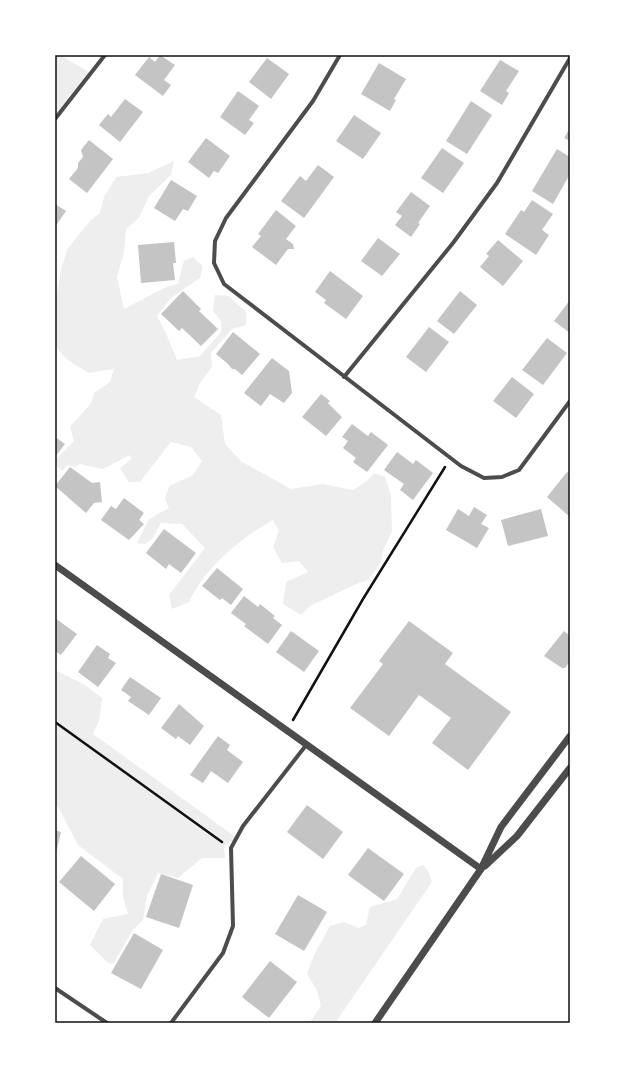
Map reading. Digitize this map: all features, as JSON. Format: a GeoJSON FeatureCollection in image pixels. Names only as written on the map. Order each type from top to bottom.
{"type":"FeatureCollection","features":[{"type":"Feature","properties":{"kind":"street"},"geometry":{"type":"LineString","coordinates":[[55,119],[105,55]]}},
{"type":"Feature","properties":{"kind":"street"},"geometry":{"type":"LineString","coordinates":[[340,55],[313,101],[226,218],[215,241],[214,263],[224,284],[461,466],[484,478],[502,477],[519,470],[570,401]]}},
{"type":"Feature","properties":{"kind":"street"},"geometry":{"type":"LineString","coordinates":[[344,377],[453,243],[497,183],[570,58]]}},
{"type":"Feature","properties":{"kind":"street"},"geometry":{"type":"LineString","coordinates":[[55,564],[481,869]]}},
{"type":"Feature","properties":{"kind":"street"},"geometry":{"type":"LineString","coordinates":[[375,1023],[481,869],[501,827],[570,736]]}},
{"type":"Feature","properties":{"kind":"street"},"geometry":{"type":"LineString","coordinates":[[171,1023],[223,953],[233,926],[231,848],[243,826],[307,744]]}},
{"type":"Feature","properties":{"kind":"street"},"geometry":{"type":"LineString","coordinates":[[481,869],[517,836],[570,768]]}},
{"type":"Feature","properties":{"kind":"street"},"geometry":{"type":"LineString","coordinates":[[55,988],[107,1023]]}},
{"type":"Feature","properties":{"kind":"path"},"geometry":{"type":"LineString","coordinates":[[288,730],[363,599],[451,458]]}},
{"type":"Feature","properties":{"kind":"path"},"geometry":{"type":"LineString","coordinates":[[55,722],[231,848]]}},
{"type":"Feature","properties":{"kind":"shaded area"},"geometry":{"type":"Polygon","coordinates":[[[55,55],[59,55],[91,73],[55,119],[55,55]]]}},
{"type":"Feature","properties":{"kind":"shaded area"},"geometry":{"type":"Polygon","coordinates":[[[174,161],[171,175],[149,196],[139,218],[126,229],[124,252],[117,277],[124,309],[166,287],[178,284],[184,261],[193,257],[203,266],[200,278],[171,298],[157,316],[177,360],[200,356],[221,332],[221,321],[213,311],[215,295],[229,296],[246,312],[246,325],[232,329],[211,353],[212,367],[200,383],[194,397],[221,415],[225,444],[242,462],[291,489],[323,484],[353,490],[367,481],[374,473],[385,477],[391,496],[392,531],[383,551],[381,563],[368,580],[310,606],[301,615],[283,604],[286,582],[308,572],[299,561],[282,563],[273,547],[279,531],[273,520],[248,536],[225,555],[204,577],[189,602],[172,609],[169,595],[205,548],[182,524],[161,523],[152,539],[145,544],[137,543],[149,519],[169,508],[165,499],[169,486],[193,475],[202,461],[191,447],[171,442],[140,482],[129,482],[120,468],[131,459],[130,455],[103,469],[80,464],[75,467],[67,465],[62,471],[57,466],[56,459],[74,441],[70,427],[91,403],[94,393],[110,382],[114,369],[89,373],[65,357],[55,344],[55,304],[61,269],[68,248],[90,221],[100,213],[104,197],[116,177],[148,173],[174,161]]]}},
{"type":"Feature","properties":{"kind":"shaded area"},"geometry":{"type":"Polygon","coordinates":[[[55,670],[85,685],[102,698],[99,721],[93,734],[237,838],[224,846],[225,858],[202,858],[178,878],[158,873],[147,896],[143,920],[133,930],[113,964],[108,963],[90,945],[103,919],[128,914],[123,897],[123,879],[78,845],[55,801],[55,670]]]}},
{"type":"Feature","properties":{"kind":"shaded area"},"geometry":{"type":"Polygon","coordinates":[[[423,865],[428,871],[432,882],[335,1023],[309,1023],[321,1006],[317,990],[307,974],[314,955],[330,926],[344,922],[359,928],[366,925],[370,907],[397,899],[416,868],[423,865]]]}},
{"type":"Feature","properties":{"kind":"building"},"geometry":{"type":"Polygon","coordinates":[[[160,55],[175,65],[164,80],[171,85],[163,96],[135,75],[149,57],[155,62],[160,55]]]}},
{"type":"Feature","properties":{"kind":"building"},"geometry":{"type":"Polygon","coordinates":[[[267,58],[289,74],[271,99],[249,82],[267,58]]]}},
{"type":"Feature","properties":{"kind":"building"},"geometry":{"type":"Polygon","coordinates":[[[500,60],[519,71],[506,91],[509,93],[502,105],[480,91],[500,60]]]}},
{"type":"Feature","properties":{"kind":"building"},"geometry":{"type":"Polygon","coordinates":[[[379,63],[406,79],[394,99],[396,100],[390,111],[361,94],[379,63]]]}},
{"type":"Feature","properties":{"kind":"building"},"geometry":{"type":"Polygon","coordinates":[[[238,91],[259,106],[249,120],[254,123],[245,135],[220,117],[238,91]]]}},
{"type":"Feature","properties":{"kind":"building"},"geometry":{"type":"Polygon","coordinates":[[[125,99],[143,112],[120,142],[99,125],[108,114],[111,117],[125,99]]]}},
{"type":"Feature","properties":{"kind":"building"},"geometry":{"type":"Polygon","coordinates":[[[471,101],[492,115],[467,154],[446,141],[471,101]]]}},
{"type":"Feature","properties":{"kind":"building"},"geometry":{"type":"Polygon","coordinates":[[[354,115],[381,133],[363,159],[336,141],[354,115]]]}},
{"type":"Feature","properties":{"kind":"building"},"geometry":{"type":"Polygon","coordinates":[[[570,128],[570,141],[564,138],[570,128]]]}},
{"type":"Feature","properties":{"kind":"building"},"geometry":{"type":"Polygon","coordinates":[[[206,138],[230,156],[218,173],[214,171],[209,178],[188,162],[206,138]]]}},
{"type":"Feature","properties":{"kind":"building"},"geometry":{"type":"Polygon","coordinates":[[[89,140],[113,159],[87,193],[69,179],[78,168],[78,163],[83,157],[81,150],[89,140]]]}},
{"type":"Feature","properties":{"kind":"building"},"geometry":{"type":"Polygon","coordinates":[[[442,148],[464,163],[443,193],[421,178],[442,148]]]}},
{"type":"Feature","properties":{"kind":"building"},"geometry":{"type":"Polygon","coordinates":[[[557,149],[570,157],[570,174],[553,204],[532,191],[557,149]]]}},
{"type":"Feature","properties":{"kind":"building"},"geometry":{"type":"Polygon","coordinates":[[[318,165],[334,177],[304,218],[281,201],[300,176],[306,181],[318,165]]]}},
{"type":"Feature","properties":{"kind":"building"},"geometry":{"type":"Polygon","coordinates":[[[171,180],[197,196],[188,211],[183,209],[175,221],[154,208],[171,180]]]}},
{"type":"Feature","properties":{"kind":"building"},"geometry":{"type":"Polygon","coordinates":[[[411,192],[430,206],[418,223],[420,224],[411,237],[395,225],[402,216],[396,212],[411,192]]]}},
{"type":"Feature","properties":{"kind":"building"},"geometry":{"type":"Polygon","coordinates":[[[532,200],[553,214],[542,230],[549,235],[536,255],[505,234],[521,210],[524,212],[532,200]]]}},
{"type":"Feature","properties":{"kind":"building"},"geometry":{"type":"Polygon","coordinates":[[[55,204],[66,211],[55,227],[55,204]]]}},
{"type":"Feature","properties":{"kind":"building"},"geometry":{"type":"Polygon","coordinates":[[[276,210],[296,226],[286,239],[293,244],[294,249],[288,249],[276,265],[252,247],[261,236],[258,234],[276,210]]]}},
{"type":"Feature","properties":{"kind":"building"},"geometry":{"type":"Polygon","coordinates":[[[378,238],[400,254],[382,276],[361,261],[378,238]]]}},
{"type":"Feature","properties":{"kind":"building"},"geometry":{"type":"Polygon","coordinates":[[[498,240],[523,261],[503,286],[480,267],[489,256],[486,254],[498,240]]]}},
{"type":"Feature","properties":{"kind":"building"},"geometry":{"type":"Polygon","coordinates":[[[174,242],[176,263],[173,263],[175,280],[141,283],[138,245],[174,242]]]}},
{"type":"Feature","properties":{"kind":"building"},"geometry":{"type":"Polygon","coordinates":[[[330,271],[363,296],[346,319],[324,303],[326,300],[315,292],[330,271]]]}},
{"type":"Feature","properties":{"kind":"building"},"geometry":{"type":"Polygon","coordinates":[[[183,291],[201,309],[199,311],[218,329],[201,346],[182,328],[179,331],[161,314],[183,291]]]}},
{"type":"Feature","properties":{"kind":"building"},"geometry":{"type":"Polygon","coordinates":[[[460,291],[477,305],[454,334],[437,321],[460,291]]]}},
{"type":"Feature","properties":{"kind":"building"},"geometry":{"type":"Polygon","coordinates":[[[570,300],[570,333],[554,321],[570,300]]]}},
{"type":"Feature","properties":{"kind":"building"},"geometry":{"type":"Polygon","coordinates":[[[429,327],[449,342],[426,372],[406,357],[429,327]]]}},
{"type":"Feature","properties":{"kind":"building"},"geometry":{"type":"Polygon","coordinates":[[[233,332],[260,354],[242,375],[235,369],[232,369],[216,354],[233,332]]]}},
{"type":"Feature","properties":{"kind":"building"},"geometry":{"type":"Polygon","coordinates":[[[547,338],[567,353],[543,385],[522,370],[547,338]]]}},
{"type":"Feature","properties":{"kind":"building"},"geometry":{"type":"Polygon","coordinates":[[[272,358],[289,371],[292,393],[284,403],[270,394],[261,406],[244,393],[272,358]]]}},
{"type":"Feature","properties":{"kind":"building"},"geometry":{"type":"Polygon","coordinates":[[[512,377],[534,394],[516,418],[493,401],[512,377]]]}},
{"type":"Feature","properties":{"kind":"building"},"geometry":{"type":"Polygon","coordinates":[[[321,394],[330,401],[328,403],[342,417],[326,436],[302,417],[321,394]]]}},
{"type":"Feature","properties":{"kind":"building"},"geometry":{"type":"Polygon","coordinates":[[[352,424],[368,436],[371,432],[388,445],[367,472],[353,462],[356,458],[343,448],[348,441],[342,437],[352,424]]]}},
{"type":"Feature","properties":{"kind":"building"},"geometry":{"type":"Polygon","coordinates":[[[55,437],[65,444],[55,457],[55,437]]]}},
{"type":"Feature","properties":{"kind":"building"},"geometry":{"type":"Polygon","coordinates":[[[397,452],[413,464],[416,460],[433,473],[413,500],[400,490],[404,484],[384,470],[397,452]]]}},
{"type":"Feature","properties":{"kind":"building"},"geometry":{"type":"Polygon","coordinates":[[[70,467],[92,483],[100,482],[102,502],[94,503],[86,513],[55,486],[70,467]]]}},
{"type":"Feature","properties":{"kind":"building"},"geometry":{"type":"Polygon","coordinates":[[[567,472],[570,474],[570,517],[547,497],[567,472]]]}},
{"type":"Feature","properties":{"kind":"building"},"geometry":{"type":"Polygon","coordinates":[[[124,498],[144,513],[139,520],[144,524],[129,540],[101,520],[111,506],[116,509],[124,498]]]}},
{"type":"Feature","properties":{"kind":"building"},"geometry":{"type":"Polygon","coordinates":[[[474,507],[487,515],[481,524],[489,528],[477,548],[446,530],[458,509],[469,516],[474,507]]]}},
{"type":"Feature","properties":{"kind":"building"},"geometry":{"type":"Polygon","coordinates":[[[541,509],[548,536],[508,546],[501,520],[541,509]]]}},
{"type":"Feature","properties":{"kind":"building"},"geometry":{"type":"Polygon","coordinates":[[[164,529],[196,553],[181,573],[169,564],[166,569],[146,553],[164,529]]]}},
{"type":"Feature","properties":{"kind":"building"},"geometry":{"type":"Polygon","coordinates":[[[217,568],[243,589],[231,605],[222,598],[220,600],[202,586],[217,568]]]}},
{"type":"Feature","properties":{"kind":"building"},"geometry":{"type":"Polygon","coordinates":[[[244,596],[258,607],[260,604],[275,616],[273,618],[282,625],[268,644],[244,626],[246,624],[231,613],[244,596]]]}},
{"type":"Feature","properties":{"kind":"building"},"geometry":{"type":"Polygon","coordinates":[[[55,618],[77,634],[61,655],[55,651],[55,618]]]}},
{"type":"Feature","properties":{"kind":"building"},"geometry":{"type":"Polygon","coordinates":[[[409,621],[453,653],[445,664],[511,712],[468,770],[432,743],[451,718],[419,695],[389,736],[350,708],[383,664],[379,661],[409,621]]]}},
{"type":"Feature","properties":{"kind":"building"},"geometry":{"type":"Polygon","coordinates":[[[291,631],[319,651],[304,672],[276,652],[291,631]]]}},
{"type":"Feature","properties":{"kind":"building"},"geometry":{"type":"Polygon","coordinates":[[[564,631],[570,636],[570,661],[565,668],[562,668],[544,656],[564,631]]]}},
{"type":"Feature","properties":{"kind":"building"},"geometry":{"type":"Polygon","coordinates":[[[97,645],[110,654],[108,658],[116,663],[98,687],[78,672],[97,645]]]}},
{"type":"Feature","properties":{"kind":"building"},"geometry":{"type":"Polygon","coordinates":[[[130,677],[161,698],[149,715],[128,701],[131,697],[121,690],[130,677]]]}},
{"type":"Feature","properties":{"kind":"building"},"geometry":{"type":"Polygon","coordinates":[[[179,704],[204,726],[190,745],[178,736],[176,739],[161,728],[179,704]]]}},
{"type":"Feature","properties":{"kind":"building"},"geometry":{"type":"Polygon","coordinates":[[[218,736],[230,745],[227,750],[243,762],[228,783],[211,771],[203,783],[190,775],[218,736]]]}},
{"type":"Feature","properties":{"kind":"building"},"geometry":{"type":"Polygon","coordinates":[[[307,805],[343,832],[323,859],[287,832],[307,805]]]}},
{"type":"Feature","properties":{"kind":"building"},"geometry":{"type":"Polygon","coordinates":[[[55,830],[61,832],[56,853],[55,853],[55,830]]]}},
{"type":"Feature","properties":{"kind":"building"},"geometry":{"type":"Polygon","coordinates":[[[368,848],[404,874],[384,901],[348,875],[368,848]]]}},
{"type":"Feature","properties":{"kind":"building"},"geometry":{"type":"Polygon","coordinates":[[[81,856],[115,884],[94,911],[59,882],[81,856]]]}},
{"type":"Feature","properties":{"kind":"building"},"geometry":{"type":"Polygon","coordinates":[[[161,874],[193,885],[179,928],[146,917],[161,874]]]}},
{"type":"Feature","properties":{"kind":"building"},"geometry":{"type":"Polygon","coordinates":[[[298,895],[327,912],[304,951],[275,934],[298,895]]]}},
{"type":"Feature","properties":{"kind":"building"},"geometry":{"type":"Polygon","coordinates":[[[134,933],[163,950],[141,989],[111,973],[134,933]]]}},
{"type":"Feature","properties":{"kind":"building"},"geometry":{"type":"Polygon","coordinates":[[[270,961],[297,982],[269,1018],[242,997],[270,961]]]}}]}
